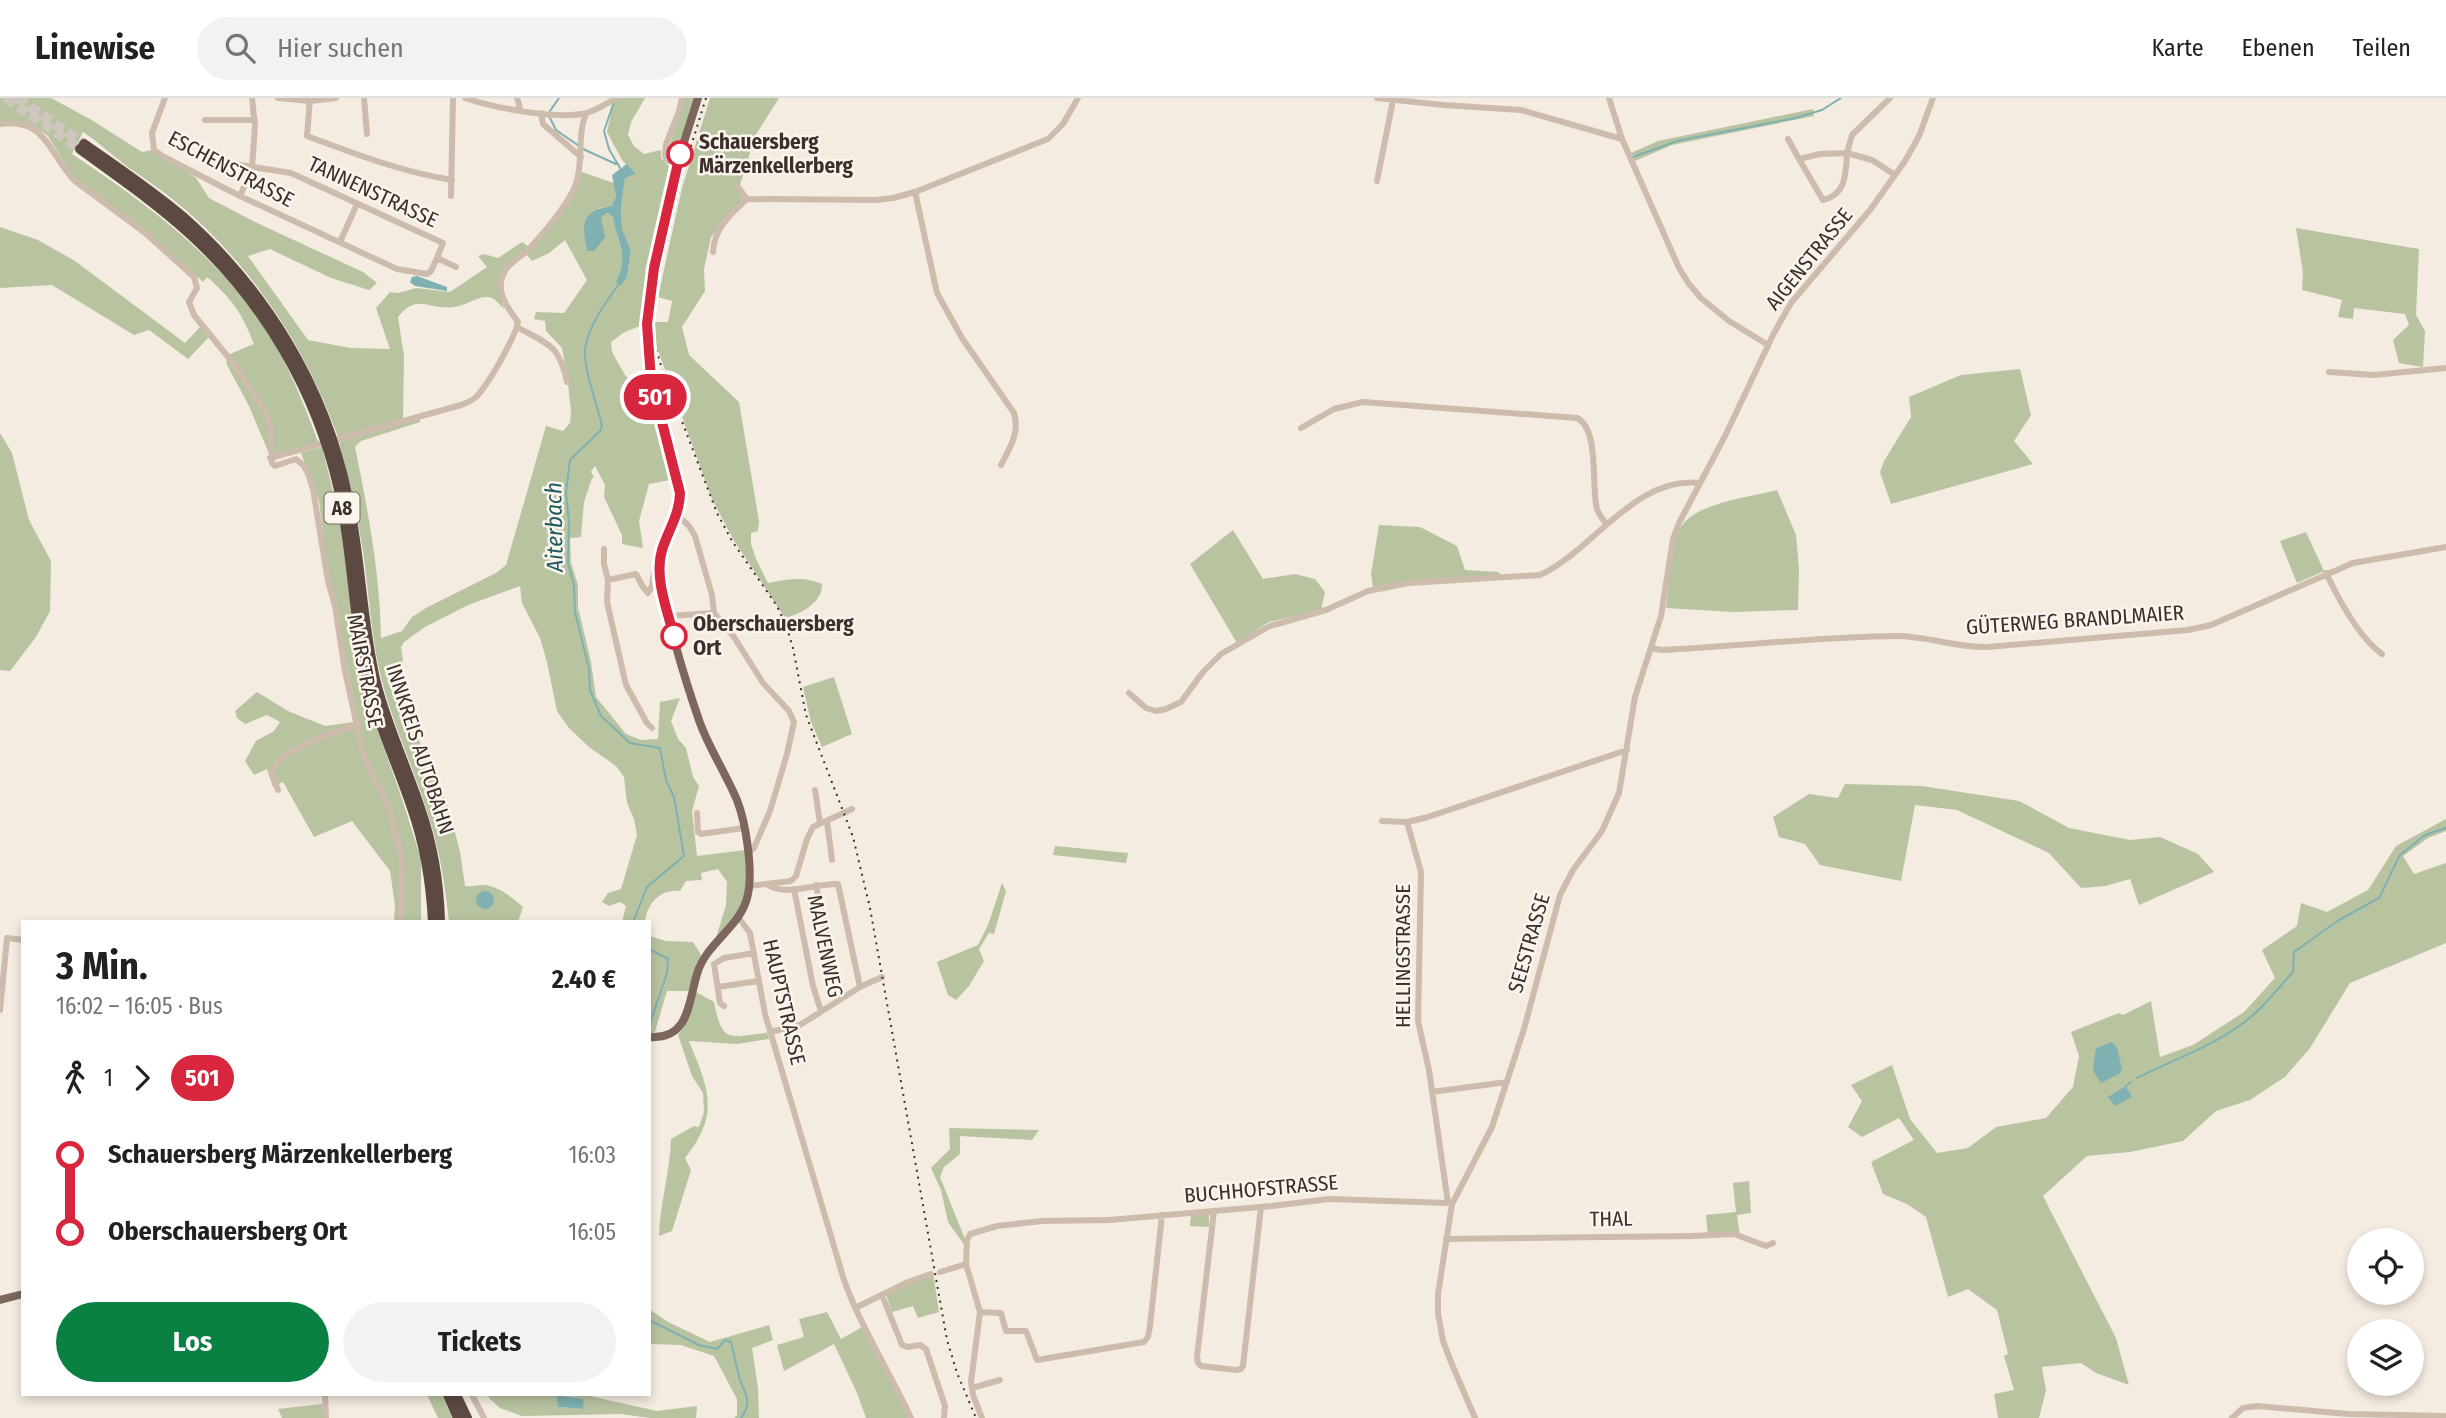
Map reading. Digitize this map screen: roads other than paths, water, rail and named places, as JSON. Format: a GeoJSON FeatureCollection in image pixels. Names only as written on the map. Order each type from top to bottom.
{"type":"FeatureCollection","features":[{"type":"Feature","properties":{"kind":"highway","name":"INNKREIS AUTOBAHN"},"geometry":{"type":"LineString","coordinates":[[433,920],[430,883],[419,829],[380,724],[368,681],[339,489],[324,437],[301,382],[262,316],[232,276],[159,208],[82,147],[168,204],[216,248],[268,311],[296,355],[312,387],[344,477],[375,680],[431,845],[440,920]]}},
{"type":"Feature","properties":{"kind":"highway"},"geometry":{"type":"LineString","coordinates":[[448,1396],[458,1418]]}},
{"type":"Feature","properties":{"kind":"highway"},"geometry":{"type":"LineString","coordinates":[[456,1396],[467,1418]]}},
{"type":"Feature","properties":{"kind":"main road","name":"HAUPTSTRASSE"},"geometry":{"type":"LineString","coordinates":[[698,98],[677,164],[654,268],[647,324],[651,379],[680,493],[676,514],[662,550],[660,570],[669,616],[700,722],[716,761],[736,798],[744,828],[749,886],[745,906],[738,917]]}},
{"type":"Feature","properties":{"kind":"main road"},"geometry":{"type":"LineString","coordinates":[[651,1037],[668,1036],[680,1027],[703,959],[738,917]]}},
{"type":"Feature","properties":{"kind":"main road"},"geometry":{"type":"LineString","coordinates":[[0,1300],[21,1295]]}},
{"type":"Feature","properties":{"kind":"street","name":"ESCHENSTRASSE"},"geometry":{"type":"LineString","coordinates":[[164,98],[152,134],[154,150],[164,158],[240,197],[397,269],[428,274],[437,258]]}},
{"type":"Feature","properties":{"kind":"street"},"geometry":{"type":"LineString","coordinates":[[240,197],[252,168],[255,120],[252,98]]}},
{"type":"Feature","properties":{"kind":"street"},"geometry":{"type":"LineString","coordinates":[[278,98],[336,98]]}},
{"type":"Feature","properties":{"kind":"street"},"geometry":{"type":"LineString","coordinates":[[364,98],[367,134]]}},
{"type":"Feature","properties":{"kind":"street"},"geometry":{"type":"LineString","coordinates":[[451,196],[453,98]]}},
{"type":"Feature","properties":{"kind":"street"},"geometry":{"type":"LineString","coordinates":[[466,98],[486,105],[543,113],[586,113],[617,98]]}},
{"type":"Feature","properties":{"kind":"street"},"geometry":{"type":"LineString","coordinates":[[517,98],[521,111]]}},
{"type":"Feature","properties":{"kind":"street"},"geometry":{"type":"LineString","coordinates":[[677,164],[668,161],[664,150],[682,98]]}},
{"type":"Feature","properties":{"kind":"street"},"geometry":{"type":"LineString","coordinates":[[713,252],[714,237],[721,226],[749,199],[876,200],[915,192],[1048,139],[1063,124],[1078,98]]}},
{"type":"Feature","properties":{"kind":"street"},"geometry":{"type":"LineString","coordinates":[[1377,98],[1521,110],[1622,139]]}},
{"type":"Feature","properties":{"kind":"street"},"geometry":{"type":"LineString","coordinates":[[1609,98],[1622,139],[1679,268],[1689,284],[1729,321],[1768,345]]}},
{"type":"Feature","properties":{"kind":"street"},"geometry":{"type":"LineString","coordinates":[[1788,139],[1819,197],[1826,200],[1836,194],[1844,182],[1852,135],[1890,98]]}},
{"type":"Feature","properties":{"kind":"street","name":"AIGENSTRASSE"},"geometry":{"type":"LineString","coordinates":[[1700,483],[1791,303],[1870,210],[1895,175],[1919,136],[1933,98]]}},
{"type":"Feature","properties":{"kind":"street"},"geometry":{"type":"LineString","coordinates":[[310,99],[307,136],[366,159],[426,176],[452,180]]}},
{"type":"Feature","properties":{"kind":"street"},"geometry":{"type":"LineString","coordinates":[[1377,181],[1393,100]]}},
{"type":"Feature","properties":{"kind":"street"},"geometry":{"type":"LineString","coordinates":[[543,113],[543,124],[581,155]]}},
{"type":"Feature","properties":{"kind":"street"},"geometry":{"type":"LineString","coordinates":[[567,382],[559,354],[518,324],[504,300],[501,282],[506,269],[536,240],[568,199],[578,176],[582,122],[586,113]]}},
{"type":"Feature","properties":{"kind":"street"},"geometry":{"type":"LineString","coordinates":[[205,120],[255,120]]}},
{"type":"Feature","properties":{"kind":"street"},"geometry":{"type":"LineString","coordinates":[[0,124],[18,123],[37,131],[67,174],[127,219],[194,278],[197,288],[190,298],[189,306],[233,363],[266,414],[270,426],[270,458],[461,405],[473,399],[499,362],[518,324]]}},
{"type":"Feature","properties":{"kind":"street"},"geometry":{"type":"LineString","coordinates":[[1799,159],[1820,154],[1847,153],[1872,160],[1895,175]]}},
{"type":"Feature","properties":{"kind":"street","name":"TANNENSTRASSE"},"geometry":{"type":"LineString","coordinates":[[228,163],[291,173],[443,243],[437,258],[456,267]]}},
{"type":"Feature","properties":{"kind":"street"},"geometry":{"type":"LineString","coordinates":[[738,187],[749,199]]}},
{"type":"Feature","properties":{"kind":"street"},"geometry":{"type":"LineString","coordinates":[[915,192],[937,293],[962,338],[1014,413],[1016,420],[1013,441],[1002,465]]}},
{"type":"Feature","properties":{"kind":"street"},"geometry":{"type":"LineString","coordinates":[[340,242],[357,204]]}},
{"type":"Feature","properties":{"kind":"street"},"geometry":{"type":"LineString","coordinates":[[2329,372],[2375,375],[2446,368]]}},
{"type":"Feature","properties":{"kind":"street"},"geometry":{"type":"LineString","coordinates":[[1301,428],[1335,409],[1363,402],[1577,418],[1588,428],[1597,508],[1606,524]]}},
{"type":"Feature","properties":{"kind":"street","name":"MAIRSTRASSE"},"geometry":{"type":"LineString","coordinates":[[270,458],[275,466],[296,459],[308,473],[317,506],[327,581],[335,606],[345,671],[367,764],[387,802],[400,849],[401,920]]}},
{"type":"Feature","properties":{"kind":"street"},"geometry":{"type":"LineString","coordinates":[[1129,692],[1146,708],[1156,711],[1166,709],[1181,702],[1203,672],[1221,654],[1270,626],[1326,610],[1368,591],[1409,583],[1540,575],[1555,568],[1606,524],[1648,495],[1668,487],[1700,483]]}},
{"type":"Feature","properties":{"kind":"street","name":"SEESTRASSE"},"geometry":{"type":"LineString","coordinates":[[1475,1418],[1451,1362],[1440,1327],[1438,1294],[1450,1204],[1486,1142],[1527,1016],[1557,903],[1568,878],[1595,843],[1619,793],[1635,697],[1661,616],[1673,538],[1700,483]]}},
{"type":"Feature","properties":{"kind":"street"},"geometry":{"type":"LineString","coordinates":[[676,514],[695,536],[713,600],[714,613],[734,637],[763,683],[789,710],[794,722],[770,811],[754,848],[747,853]]}},
{"type":"Feature","properties":{"kind":"street","name":"GÜTERWEG BRANDLMAIER"},"geometry":{"type":"LineString","coordinates":[[1651,648],[1662,650],[1814,638],[1899,636],[1931,638],[1970,648],[1987,648],[2188,630],[2211,625],[2353,563],[2446,547]]}},
{"type":"Feature","properties":{"kind":"street"},"geometry":{"type":"LineString","coordinates":[[604,549],[609,614],[626,685],[652,728]]}},
{"type":"Feature","properties":{"kind":"street"},"geometry":{"type":"LineString","coordinates":[[608,580],[636,573],[648,593],[654,572],[660,570]]}},
{"type":"Feature","properties":{"kind":"street"},"geometry":{"type":"LineString","coordinates":[[2326,573],[2364,636],[2373,648],[2382,654]]}},
{"type":"Feature","properties":{"kind":"street"},"geometry":{"type":"LineString","coordinates":[[669,616],[714,613]]}},
{"type":"Feature","properties":{"kind":"street"},"geometry":{"type":"LineString","coordinates":[[278,790],[271,772],[278,760],[324,737],[359,724]]}},
{"type":"Feature","properties":{"kind":"street"},"geometry":{"type":"LineString","coordinates":[[1382,821],[1407,822],[1439,814],[1627,750]]}},
{"type":"Feature","properties":{"kind":"street"},"geometry":{"type":"LineString","coordinates":[[815,790],[832,860]]}},
{"type":"Feature","properties":{"kind":"street"},"geometry":{"type":"LineString","coordinates":[[749,886],[788,882],[794,878],[813,827],[852,810]]}},
{"type":"Feature","properties":{"kind":"street"},"geometry":{"type":"LineString","coordinates":[[697,813],[698,832],[701,834],[744,828]]}},
{"type":"Feature","properties":{"kind":"street","name":"HELLINGSTRASSE"},"geometry":{"type":"LineString","coordinates":[[1407,822],[1421,872],[1418,1021],[1450,1204]]}},
{"type":"Feature","properties":{"kind":"street"},"geometry":{"type":"LineString","coordinates":[[768,885],[780,890],[835,883],[839,886],[860,987]]}},
{"type":"Feature","properties":{"kind":"street"},"geometry":{"type":"LineString","coordinates":[[816,885],[840,999]]}},
{"type":"Feature","properties":{"kind":"street","name":"MALVENWEG"},"geometry":{"type":"LineString","coordinates":[[794,889],[817,1006],[821,1011]]}},
{"type":"Feature","properties":{"kind":"street","name":"HAUPTSTRASSE"},"geometry":{"type":"LineString","coordinates":[[738,917],[749,930],[770,1032],[844,1280],[855,1308],[911,1418]]}},
{"type":"Feature","properties":{"kind":"street"},"geometry":{"type":"LineString","coordinates":[[0,1010],[7,938],[21,940]]}},
{"type":"Feature","properties":{"kind":"street"},"geometry":{"type":"LineString","coordinates":[[724,1006],[720,1003],[715,962],[754,953]]}},
{"type":"Feature","properties":{"kind":"street"},"geometry":{"type":"LineString","coordinates":[[770,1032],[796,1027],[860,987],[882,977]]}},
{"type":"Feature","properties":{"kind":"street"},"geometry":{"type":"LineString","coordinates":[[718,987],[758,981]]}},
{"type":"Feature","properties":{"kind":"street"},"geometry":{"type":"LineString","coordinates":[[1432,1092],[1507,1082]]}},
{"type":"Feature","properties":{"kind":"street","name":"BUCHHOFSTRASSE"},"geometry":{"type":"LineString","coordinates":[[966,1264],[968,1237],[972,1233],[1046,1220],[1083,1222],[1329,1199],[1450,1204]]}},
{"type":"Feature","properties":{"kind":"street"},"geometry":{"type":"LineString","coordinates":[[1214,1211],[1197,1357],[1201,1366],[1236,1370],[1243,1366],[1261,1207]]}},
{"type":"Feature","properties":{"kind":"street","name":"BUCHHOFSTRASSE"},"geometry":{"type":"LineString","coordinates":[[980,1312],[1001,1313],[1006,1332],[1026,1331],[1037,1360],[1144,1342],[1148,1337],[1162,1215]]}},
{"type":"Feature","properties":{"kind":"street","name":"THAL"},"geometry":{"type":"LineString","coordinates":[[1446,1239],[1693,1236],[1723,1233],[1734,1234],[1766,1246],[1773,1243]]}},
{"type":"Feature","properties":{"kind":"street"},"geometry":{"type":"LineString","coordinates":[[940,1272],[966,1264],[980,1312],[971,1388],[982,1418]]}},
{"type":"Feature","properties":{"kind":"street"},"geometry":{"type":"LineString","coordinates":[[855,1308],[931,1274]]}},
{"type":"Feature","properties":{"kind":"street"},"geometry":{"type":"LineString","coordinates":[[882,1295],[902,1345],[920,1345],[926,1349],[945,1406],[944,1418]]}},
{"type":"Feature","properties":{"kind":"street"},"geometry":{"type":"LineString","coordinates":[[971,1388],[1000,1380]]}},
{"type":"Feature","properties":{"kind":"street"},"geometry":{"type":"LineString","coordinates":[[325,1396],[326,1418]]}},
{"type":"Feature","properties":{"kind":"street"},"geometry":{"type":"LineString","coordinates":[[473,1396],[484,1418]]}},
{"type":"Feature","properties":{"kind":"street"},"geometry":{"type":"LineString","coordinates":[[2232,1418],[2243,1408],[2257,1406],[2348,1414],[2446,1416]]}},
{"type":"Feature","properties":{"kind":"water"},"geometry":{"type":"Polygon","coordinates":[[[627,164],[635,174],[625,178],[621,208],[622,229],[631,250],[627,277],[621,285],[616,282],[622,257],[613,217],[607,213],[601,218],[605,237],[594,251],[587,251],[584,226],[594,211],[612,206],[616,196],[612,175],[627,164]]]}},
{"type":"Feature","properties":{"kind":"water"},"geometry":{"type":"Polygon","coordinates":[[[417,276],[447,287],[447,291],[415,286],[410,282],[412,277],[417,276]]]}},
{"type":"Feature","properties":{"kind":"water"},"geometry":{"type":"Polygon","coordinates":[[[485,891],[491,894],[494,900],[491,906],[485,909],[479,906],[476,900],[479,894],[485,891]]]}},
{"type":"Feature","properties":{"kind":"water"},"geometry":{"type":"Polygon","coordinates":[[[2112,1042],[2117,1047],[2122,1069],[2119,1074],[2101,1083],[2093,1071],[2096,1048],[2112,1042]]]}},
{"type":"Feature","properties":{"kind":"water"},"geometry":{"type":"Polygon","coordinates":[[[2126,1086],[2132,1097],[2115,1106],[2108,1097],[2126,1086]]]}},
{"type":"Feature","properties":{"kind":"water"},"geometry":{"type":"Polygon","coordinates":[[[556,1396],[584,1399],[583,1409],[558,1407],[556,1396]]]}},
{"type":"Feature","properties":{"kind":"waterway"},"geometry":{"type":"LineString","coordinates":[[550,111],[559,98]]}},
{"type":"Feature","properties":{"kind":"waterway"},"geometry":{"type":"LineString","coordinates":[[1633,157],[1677,141],[1795,118],[1822,110],[1841,98]]}},
{"type":"Feature","properties":{"kind":"waterway","name":"Aiterbach"},"geometry":{"type":"LineString","coordinates":[[614,102],[604,131],[609,149],[620,168]]}},
{"type":"Feature","properties":{"kind":"waterway"},"geometry":{"type":"LineString","coordinates":[[549,116],[556,130],[579,146]]}},
{"type":"Feature","properties":{"kind":"waterway"},"geometry":{"type":"LineString","coordinates":[[583,149],[616,164]]}},
{"type":"Feature","properties":{"kind":"waterway","name":"Aiterbach"},"geometry":{"type":"LineString","coordinates":[[620,283],[596,318],[585,347],[587,373],[602,425],[600,431],[570,460],[566,493],[569,521],[568,564],[574,585],[575,612],[589,669],[590,690],[601,716],[630,743],[660,748],[666,780],[674,797],[684,856],[647,887],[634,920]]}},
{"type":"Feature","properties":{"kind":"waterway"},"geometry":{"type":"LineString","coordinates":[[2137,1078],[2211,1043],[2252,1016],[2293,972],[2294,952],[2339,920],[2379,898],[2400,855],[2425,835],[2446,828]]}},
{"type":"Feature","properties":{"kind":"waterway","name":"Aiterbach"},"geometry":{"type":"LineString","coordinates":[[651,950],[668,959],[667,973],[651,1020]]}},
{"type":"Feature","properties":{"kind":"waterway"},"geometry":{"type":"LineString","coordinates":[[2126,1086],[2131,1082]]}},
{"type":"Feature","properties":{"kind":"waterway","name":"Aiterbach"},"geometry":{"type":"LineString","coordinates":[[651,1321],[699,1345],[717,1349],[725,1340],[731,1342],[747,1397],[747,1406],[741,1418]]}},
{"type":"Feature","properties":{"kind":"tunnel"},"geometry":{"type":"LineString","coordinates":[[6,98],[80,149]]}},
{"type":"Feature","properties":{"kind":"tunnel"},"geometry":{"type":"LineString","coordinates":[[18,98],[84,144]]}},
{"type":"Feature","properties":{"kind":"railway"},"geometry":{"type":"LineString","coordinates":[[706,98],[683,172],[656,290],[652,316],[654,342],[717,513],[732,541],[777,606],[786,625],[806,715],[853,837],[870,908],[947,1340],[957,1373],[976,1418]]}},
{"type":"Feature","properties":{"kind":"place","name":"Schauersberg Märzenkellerberg"},"geometry":{"type":"Point","coordinates":[680,154]}},
{"type":"Feature","properties":{"kind":"place","name":"Oberschauersberg Ort"},"geometry":{"type":"Point","coordinates":[674,636]}}]}
